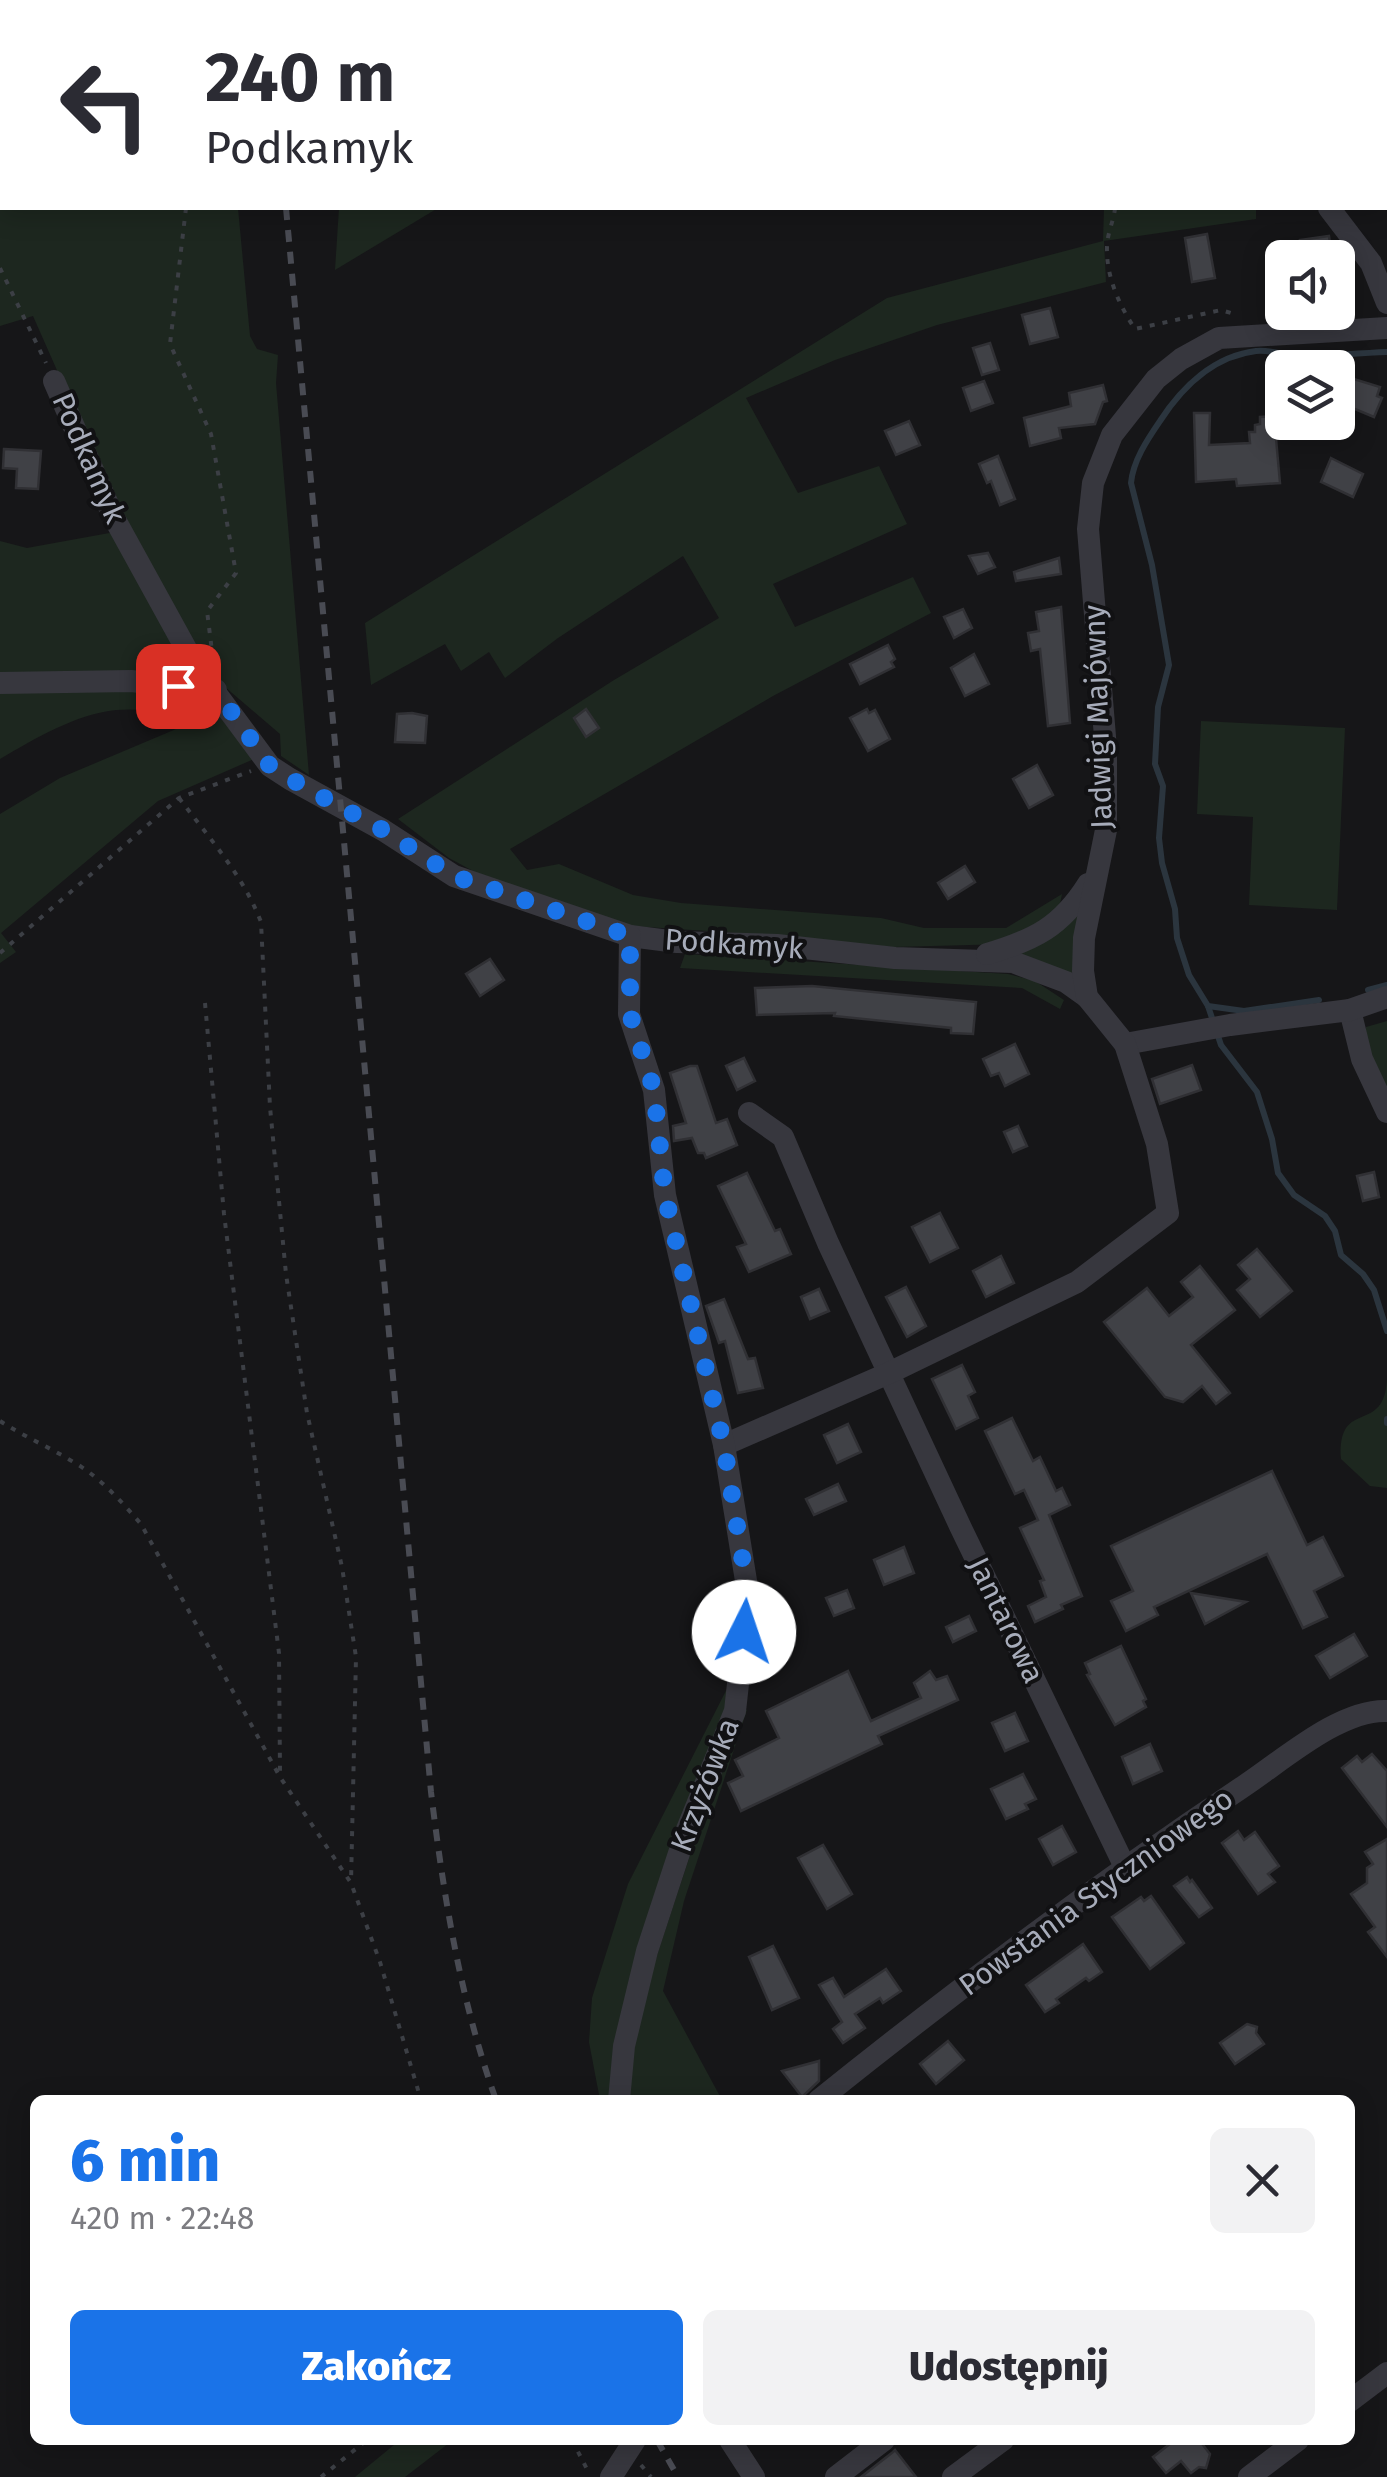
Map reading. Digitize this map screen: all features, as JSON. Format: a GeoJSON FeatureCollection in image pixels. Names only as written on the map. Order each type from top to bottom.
{"type":"FeatureCollection","features":[{"type":"Feature","properties":{"kind":"street"},"geometry":{"type":"LineString","coordinates":[[1331,210],[1371,263],[1387,302]]}},
{"type":"Feature","properties":{"kind":"street","name":"Jadwigi Majówny"},"geometry":{"type":"LineString","coordinates":[[1087,997],[1084,938],[1106,830],[1106,749],[1088,529],[1094,483],[1112,434],[1156,378],[1181,358],[1219,338],[1387,328]]}},
{"type":"Feature","properties":{"kind":"street","name":"Podkamyk"},"geometry":{"type":"LineString","coordinates":[[54,381],[113,516],[196,665],[270,766],[383,830],[454,876],[630,936],[677,942],[777,945],[895,958],[1014,962],[1066,982],[1087,997]]}},
{"type":"Feature","properties":{"kind":"street"},"geometry":{"type":"LineString","coordinates":[[0,683],[131,681],[216,690]]}},
{"type":"Feature","properties":{"kind":"street","name":"Podkamyk"},"geometry":{"type":"LineString","coordinates":[[972,958],[1016,946],[1051,929],[1074,908],[1098,868]]}},
{"type":"Feature","properties":{"kind":"street","name":"Krzyżówka"},"geometry":{"type":"LineString","coordinates":[[619,2095],[624,2046],[647,1950],[686,1832],[734,1711],[748,1593],[724,1446],[665,1195],[654,1090],[630,1014],[630,936]]}},
{"type":"Feature","properties":{"kind":"street"},"geometry":{"type":"LineString","coordinates":[[724,1446],[1077,1282],[1168,1213],[1158,1144],[1125,1044],[1087,997]]}},
{"type":"Feature","properties":{"kind":"street"},"geometry":{"type":"LineString","coordinates":[[1125,1044],[1230,1025],[1350,1010],[1387,997]]}},
{"type":"Feature","properties":{"kind":"street"},"geometry":{"type":"LineString","coordinates":[[1350,1010],[1362,1059],[1387,1112]]}},
{"type":"Feature","properties":{"kind":"street","name":"Jantarowa"},"geometry":{"type":"LineString","coordinates":[[749,1113],[784,1137],[888,1373],[1125,1867]]}},
{"type":"Feature","properties":{"kind":"street","name":"Powstania Styczniowego"},"geometry":{"type":"LineString","coordinates":[[826,2095],[1125,1867],[1329,1729],[1371,1710],[1387,1711]]}},
{"type":"Feature","properties":{"kind":"street"},"geometry":{"type":"LineString","coordinates":[[1355,2397],[1387,2373]]}},
{"type":"Feature","properties":{"kind":"street"},"geometry":{"type":"LineString","coordinates":[[610,2477],[632,2445]]}},
{"type":"Feature","properties":{"kind":"street"},"geometry":{"type":"LineString","coordinates":[[733,2445],[754,2477]]}},
{"type":"Feature","properties":{"kind":"street"},"geometry":{"type":"LineString","coordinates":[[836,2477],[878,2445]]}},
{"type":"Feature","properties":{"kind":"street"},"geometry":{"type":"LineString","coordinates":[[954,2477],[996,2445]]}},
{"type":"Feature","properties":{"kind":"street"},"geometry":{"type":"LineString","coordinates":[[1249,2477],[1291,2445]]}},
{"type":"Feature","properties":{"kind":"path"},"geometry":{"type":"LineString","coordinates":[[186,210],[170,344],[211,434],[236,573],[208,611],[212,651]]}},
{"type":"Feature","properties":{"kind":"path"},"geometry":{"type":"LineString","coordinates":[[1115,210],[1107,246],[1112,282],[1119,306],[1135,329]]}},
{"type":"Feature","properties":{"kind":"path"},"geometry":{"type":"LineString","coordinates":[[0,268],[54,381]]}},
{"type":"Feature","properties":{"kind":"path"},"geometry":{"type":"LineString","coordinates":[[0,952],[179,798],[270,766]]}},
{"type":"Feature","properties":{"kind":"path"},"geometry":{"type":"LineString","coordinates":[[179,798],[236,872],[251,895],[261,922],[270,1107],[286,1274],[306,1413],[342,1566],[356,1657],[351,1883]]}},
{"type":"Feature","properties":{"kind":"path"},"geometry":{"type":"LineString","coordinates":[[206,1003],[224,1214],[279,1652],[280,1777]]}},
{"type":"Feature","properties":{"kind":"path"},"geometry":{"type":"LineString","coordinates":[[0,1421],[72,1460],[118,1497],[141,1524],[280,1777],[351,1883],[380,1962],[419,2095]]}},
{"type":"Feature","properties":{"kind":"path"},"geometry":{"type":"LineString","coordinates":[[321,2477],[361,2445]]}},
{"type":"Feature","properties":{"kind":"path"},"geometry":{"type":"LineString","coordinates":[[575,2445],[591,2477]]}},
{"type":"Feature","properties":{"kind":"shaded area"},"geometry":{"type":"Polygon","coordinates":[[[0,210],[238,210],[250,336],[257,349],[278,355],[276,383],[309,775],[281,756],[280,734],[197,663],[117,506],[33,316],[0,326],[0,210]]]}},
{"type":"Feature","properties":{"kind":"shaded area"},"geometry":{"type":"Polygon","coordinates":[[[339,210],[435,210],[335,270],[339,210]]]}},
{"type":"Feature","properties":{"kind":"shaded area"},"geometry":{"type":"Polygon","coordinates":[[[1104,210],[1256,210],[1256,219],[1104,241],[1106,282],[937,325],[835,360],[746,398],[798,493],[879,466],[907,524],[773,584],[795,627],[913,577],[931,613],[773,696],[510,849],[527,870],[559,864],[633,895],[681,903],[881,918],[924,928],[1006,928],[1062,894],[1059,909],[1009,944],[893,947],[631,926],[508,890],[449,858],[398,819],[614,680],[719,618],[683,556],[558,638],[505,678],[489,652],[461,671],[445,644],[371,685],[365,623],[887,298],[1103,241],[1104,210]]]}},
{"type":"Feature","properties":{"kind":"shaded area"},"geometry":{"type":"Polygon","coordinates":[[[115,532],[177,649],[153,672],[0,675],[0,541],[27,548],[115,532]]]}},
{"type":"Feature","properties":{"kind":"shaded area"},"geometry":{"type":"Polygon","coordinates":[[[135,684],[221,703],[254,759],[158,801],[1,933],[16,952],[0,963],[0,814],[60,778],[188,724],[187,716],[160,712],[101,712],[56,729],[0,759],[0,687],[135,684]]]}},
{"type":"Feature","properties":{"kind":"shaded area"},"geometry":{"type":"Polygon","coordinates":[[[1201,721],[1345,728],[1337,910],[1249,905],[1253,817],[1197,814],[1201,721]]]}},
{"type":"Feature","properties":{"kind":"shaded area"},"geometry":{"type":"Polygon","coordinates":[[[1083,903],[1075,974],[1008,957],[1083,903]]]}},
{"type":"Feature","properties":{"kind":"shaded area"},"geometry":{"type":"Polygon","coordinates":[[[685,954],[1008,974],[1035,981],[1064,1000],[1060,1009],[1022,988],[680,968],[685,954]]]}},
{"type":"Feature","properties":{"kind":"shaded area"},"geometry":{"type":"Polygon","coordinates":[[[1387,1021],[1387,1093],[1366,1044],[1366,1027],[1387,1021]]]}},
{"type":"Feature","properties":{"kind":"shaded area"},"geometry":{"type":"Polygon","coordinates":[[[1387,1378],[1387,1488],[1370,1486],[1341,1459],[1346,1428],[1378,1407],[1387,1378]]]}},
{"type":"Feature","properties":{"kind":"shaded area"},"geometry":{"type":"Polygon","coordinates":[[[738,1667],[615,2095],[599,2095],[589,2042],[592,1998],[628,1884],[738,1667]]]}},
{"type":"Feature","properties":{"kind":"shaded area"},"geometry":{"type":"Polygon","coordinates":[[[739,1707],[747,1710],[684,1901],[663,1991],[719,2095],[625,2095],[633,2028],[739,1707]]]}},
{"type":"Feature","properties":{"kind":"shaded area"},"geometry":{"type":"Polygon","coordinates":[[[394,2445],[447,2445],[405,2477],[355,2477],[394,2445]]]}},
{"type":"Feature","properties":{"kind":"building"},"geometry":{"type":"Polygon","coordinates":[[[1207,234],[1215,278],[1192,282],[1185,238],[1207,234]]]}},
{"type":"Feature","properties":{"kind":"building"},"geometry":{"type":"Polygon","coordinates":[[[1050,308],[1058,337],[1030,344],[1022,315],[1050,308]]]}},
{"type":"Feature","properties":{"kind":"building"},"geometry":{"type":"Polygon","coordinates":[[[990,343],[999,370],[982,375],[973,348],[990,343]]]}},
{"type":"Feature","properties":{"kind":"building"},"geometry":{"type":"Polygon","coordinates":[[[1355,379],[1380,387],[1377,396],[1382,398],[1374,417],[1355,409],[1355,379]]]}},
{"type":"Feature","properties":{"kind":"building"},"geometry":{"type":"Polygon","coordinates":[[[984,381],[993,403],[971,411],[963,388],[984,381]]]}},
{"type":"Feature","properties":{"kind":"building"},"geometry":{"type":"Polygon","coordinates":[[[1103,385],[1107,401],[1103,402],[1095,424],[1059,428],[1061,438],[1030,446],[1024,418],[1071,406],[1069,393],[1103,385]]]}},
{"type":"Feature","properties":{"kind":"building"},"geometry":{"type":"Polygon","coordinates":[[[1194,413],[1210,413],[1209,445],[1250,443],[1249,432],[1255,432],[1260,417],[1265,417],[1265,440],[1276,440],[1280,483],[1237,486],[1236,479],[1196,482],[1194,413]]]}},
{"type":"Feature","properties":{"kind":"building"},"geometry":{"type":"Polygon","coordinates":[[[909,421],[920,445],[896,455],[885,431],[909,421]]]}},
{"type":"Feature","properties":{"kind":"building"},"geometry":{"type":"Polygon","coordinates":[[[4,449],[41,451],[38,489],[16,488],[17,469],[3,468],[4,449]]]}},
{"type":"Feature","properties":{"kind":"building"},"geometry":{"type":"Polygon","coordinates":[[[998,456],[1015,499],[1000,505],[979,464],[998,456]]]}},
{"type":"Feature","properties":{"kind":"building"},"geometry":{"type":"Polygon","coordinates":[[[1331,458],[1363,474],[1353,497],[1321,482],[1331,458]]]}},
{"type":"Feature","properties":{"kind":"building"},"geometry":{"type":"Polygon","coordinates":[[[988,553],[995,567],[978,574],[969,556],[988,553]]]}},
{"type":"Feature","properties":{"kind":"building"},"geometry":{"type":"Polygon","coordinates":[[[1059,558],[1061,574],[1016,581],[1014,572],[1059,558]]]}},
{"type":"Feature","properties":{"kind":"building"},"geometry":{"type":"Polygon","coordinates":[[[1061,607],[1070,723],[1048,726],[1040,649],[1031,651],[1028,633],[1039,631],[1036,612],[1061,607]]]}},
{"type":"Feature","properties":{"kind":"building"},"geometry":{"type":"Polygon","coordinates":[[[963,609],[972,628],[954,638],[944,617],[963,609]]]}},
{"type":"Feature","properties":{"kind":"building"},"geometry":{"type":"Polygon","coordinates":[[[888,645],[895,659],[891,662],[894,667],[860,684],[850,664],[888,645]]]}},
{"type":"Feature","properties":{"kind":"building"},"geometry":{"type":"Polygon","coordinates":[[[974,654],[989,684],[965,696],[951,668],[974,654]]]}},
{"type":"Feature","properties":{"kind":"building"},"geometry":{"type":"Polygon","coordinates":[[[586,709],[599,728],[586,737],[574,718],[586,709]]]}},
{"type":"Feature","properties":{"kind":"building"},"geometry":{"type":"Polygon","coordinates":[[[867,709],[869,713],[875,710],[890,739],[868,751],[850,718],[867,709]]]}},
{"type":"Feature","properties":{"kind":"building"},"geometry":{"type":"Polygon","coordinates":[[[397,714],[427,716],[425,743],[395,742],[397,714]]]}},
{"type":"Feature","properties":{"kind":"building"},"geometry":{"type":"Polygon","coordinates":[[[1037,765],[1053,795],[1029,808],[1013,779],[1037,765]]]}},
{"type":"Feature","properties":{"kind":"building"},"geometry":{"type":"Polygon","coordinates":[[[965,866],[975,882],[948,899],[938,883],[965,866]]]}},
{"type":"Feature","properties":{"kind":"building"},"geometry":{"type":"Polygon","coordinates":[[[490,959],[504,980],[480,996],[466,974],[490,959]]]}},
{"type":"Feature","properties":{"kind":"building"},"geometry":{"type":"Polygon","coordinates":[[[812,986],[976,1002],[973,1034],[951,1033],[951,1028],[834,1016],[835,1013],[757,1015],[755,988],[812,986]]]}},
{"type":"Feature","properties":{"kind":"building"},"geometry":{"type":"Polygon","coordinates":[[[1015,1044],[1029,1074],[1005,1086],[999,1073],[991,1076],[983,1059],[1015,1044]]]}},
{"type":"Feature","properties":{"kind":"building"},"geometry":{"type":"Polygon","coordinates":[[[744,1058],[755,1081],[737,1090],[726,1066],[744,1058]]]}},
{"type":"Feature","properties":{"kind":"building"},"geometry":{"type":"Polygon","coordinates":[[[1192,1065],[1201,1090],[1160,1104],[1152,1079],[1192,1065]]]}},
{"type":"Feature","properties":{"kind":"building"},"geometry":{"type":"Polygon","coordinates":[[[697,1066],[716,1123],[727,1119],[737,1145],[706,1158],[704,1153],[698,1153],[692,1138],[674,1141],[673,1126],[686,1123],[670,1073],[697,1066]]]}},
{"type":"Feature","properties":{"kind":"building"},"geometry":{"type":"Polygon","coordinates":[[[1018,1126],[1027,1146],[1013,1152],[1004,1132],[1018,1126]]]}},
{"type":"Feature","properties":{"kind":"building"},"geometry":{"type":"Polygon","coordinates":[[[1374,1172],[1379,1197],[1363,1201],[1357,1176],[1374,1172]]]}},
{"type":"Feature","properties":{"kind":"building"},"geometry":{"type":"Polygon","coordinates":[[[747,1173],[775,1231],[780,1229],[791,1254],[749,1272],[737,1247],[746,1244],[718,1186],[747,1173]]]}},
{"type":"Feature","properties":{"kind":"building"},"geometry":{"type":"Polygon","coordinates":[[[940,1213],[958,1248],[930,1262],[912,1227],[940,1213]]]}},
{"type":"Feature","properties":{"kind":"building"},"geometry":{"type":"Polygon","coordinates":[[[1257,1249],[1292,1291],[1260,1317],[1237,1290],[1250,1279],[1238,1265],[1257,1249]]]}},
{"type":"Feature","properties":{"kind":"building"},"geometry":{"type":"Polygon","coordinates":[[[1001,1256],[1014,1283],[986,1297],[973,1271],[1001,1256]]]}},
{"type":"Feature","properties":{"kind":"building"},"geometry":{"type":"Polygon","coordinates":[[[1200,1266],[1235,1310],[1191,1345],[1230,1393],[1216,1404],[1202,1386],[1183,1402],[1165,1397],[1104,1322],[1147,1288],[1169,1316],[1193,1297],[1181,1282],[1200,1266]]]}},
{"type":"Feature","properties":{"kind":"building"},"geometry":{"type":"Polygon","coordinates":[[[906,1287],[926,1326],[907,1337],[886,1297],[906,1287]]]}},
{"type":"Feature","properties":{"kind":"building"},"geometry":{"type":"Polygon","coordinates":[[[819,1289],[829,1311],[810,1319],[801,1297],[819,1289]]]}},
{"type":"Feature","properties":{"kind":"building"},"geometry":{"type":"Polygon","coordinates":[[[724,1299],[748,1359],[755,1358],[763,1388],[738,1393],[725,1341],[719,1343],[706,1306],[724,1299]]]}},
{"type":"Feature","properties":{"kind":"building"},"geometry":{"type":"Polygon","coordinates":[[[962,1365],[975,1392],[968,1396],[978,1418],[956,1429],[932,1379],[962,1365]]]}},
{"type":"Feature","properties":{"kind":"building"},"geometry":{"type":"Polygon","coordinates":[[[1012,1418],[1033,1461],[1040,1457],[1056,1491],[1062,1488],[1070,1505],[1049,1515],[1082,1596],[1035,1622],[1028,1606],[1046,1597],[1040,1581],[1044,1580],[1020,1528],[1038,1520],[1024,1490],[1015,1494],[985,1431],[1012,1418]]]}},
{"type":"Feature","properties":{"kind":"building"},"geometry":{"type":"Polygon","coordinates":[[[848,1424],[861,1452],[837,1463],[824,1435],[848,1424]]]}},
{"type":"Feature","properties":{"kind":"building"},"geometry":{"type":"Polygon","coordinates":[[[1272,1471],[1307,1545],[1323,1537],[1343,1576],[1314,1591],[1327,1617],[1303,1628],[1267,1554],[1154,1607],[1158,1615],[1126,1631],[1111,1601],[1133,1591],[1111,1546],[1272,1471]]]}},
{"type":"Feature","properties":{"kind":"building"},"geometry":{"type":"Polygon","coordinates":[[[838,1484],[846,1501],[814,1515],[806,1499],[838,1484]]]}},
{"type":"Feature","properties":{"kind":"building"},"geometry":{"type":"Polygon","coordinates":[[[904,1547],[914,1573],[884,1585],[874,1560],[904,1547]]]}},
{"type":"Feature","properties":{"kind":"building"},"geometry":{"type":"Polygon","coordinates":[[[847,1590],[854,1608],[834,1616],[826,1598],[847,1590]]]}},
{"type":"Feature","properties":{"kind":"building"},"geometry":{"type":"Polygon","coordinates":[[[1191,1593],[1246,1602],[1205,1624],[1191,1593]]]}},
{"type":"Feature","properties":{"kind":"building"},"geometry":{"type":"Polygon","coordinates":[[[969,1616],[976,1631],[953,1642],[946,1627],[969,1616]]]}},
{"type":"Feature","properties":{"kind":"building"},"geometry":{"type":"Polygon","coordinates":[[[1354,1634],[1367,1656],[1330,1678],[1316,1656],[1354,1634]]]}},
{"type":"Feature","properties":{"kind":"building"},"geometry":{"type":"Polygon","coordinates":[[[1121,1646],[1146,1699],[1146,1707],[1115,1725],[1087,1675],[1090,1674],[1085,1663],[1121,1646]]]}},
{"type":"Feature","properties":{"kind":"building"},"geometry":{"type":"Polygon","coordinates":[[[848,1671],[871,1721],[921,1698],[914,1683],[930,1671],[936,1680],[947,1676],[958,1700],[878,1736],[882,1744],[741,1811],[728,1783],[743,1776],[735,1760],[779,1738],[766,1711],[848,1671]]]}},
{"type":"Feature","properties":{"kind":"building"},"geometry":{"type":"Polygon","coordinates":[[[1015,1713],[1028,1741],[1005,1751],[992,1723],[1015,1713]]]}},
{"type":"Feature","properties":{"kind":"building"},"geometry":{"type":"Polygon","coordinates":[[[1150,1744],[1162,1771],[1133,1784],[1122,1757],[1150,1744]]]}},
{"type":"Feature","properties":{"kind":"building"},"geometry":{"type":"Polygon","coordinates":[[[1372,1754],[1387,1771],[1387,1827],[1342,1768],[1357,1756],[1362,1762],[1372,1754]]]}},
{"type":"Feature","properties":{"kind":"building"},"geometry":{"type":"Polygon","coordinates":[[[1023,1774],[1036,1799],[1025,1804],[1028,1809],[1006,1819],[991,1789],[1023,1774]]]}},
{"type":"Feature","properties":{"kind":"building"},"geometry":{"type":"Polygon","coordinates":[[[1062,1826],[1076,1852],[1053,1865],[1039,1839],[1062,1826]]]}},
{"type":"Feature","properties":{"kind":"building"},"geometry":{"type":"Polygon","coordinates":[[[1238,1831],[1244,1840],[1255,1832],[1279,1866],[1268,1874],[1275,1882],[1258,1894],[1222,1843],[1238,1831]]]}},
{"type":"Feature","properties":{"kind":"building"},"geometry":{"type":"Polygon","coordinates":[[[1387,1839],[1387,1957],[1368,1932],[1375,1927],[1351,1894],[1367,1883],[1367,1868],[1373,1864],[1365,1852],[1387,1839]]]}},
{"type":"Feature","properties":{"kind":"building"},"geometry":{"type":"Polygon","coordinates":[[[823,1845],[852,1894],[827,1909],[798,1858],[823,1845]]]}},
{"type":"Feature","properties":{"kind":"building"},"geometry":{"type":"Polygon","coordinates":[[[1187,1877],[1212,1908],[1199,1917],[1174,1886],[1187,1877]]]}},
{"type":"Feature","properties":{"kind":"building"},"geometry":{"type":"Polygon","coordinates":[[[1151,1896],[1184,1943],[1150,1969],[1112,1917],[1141,1897],[1144,1901],[1151,1896]]]}},
{"type":"Feature","properties":{"kind":"building"},"geometry":{"type":"Polygon","coordinates":[[[1083,1944],[1102,1972],[1056,1999],[1059,2003],[1045,2012],[1026,1985],[1083,1944]]]}},
{"type":"Feature","properties":{"kind":"building"},"geometry":{"type":"Polygon","coordinates":[[[773,1946],[799,1998],[772,2010],[749,1957],[773,1946]]]}},
{"type":"Feature","properties":{"kind":"building"},"geometry":{"type":"Polygon","coordinates":[[[886,1969],[901,1991],[883,2003],[880,1998],[855,2014],[865,2028],[843,2043],[833,2029],[842,2022],[819,1985],[833,1978],[844,1997],[886,1969]]]}},
{"type":"Feature","properties":{"kind":"building"},"geometry":{"type":"Polygon","coordinates":[[[1247,2024],[1257,2027],[1256,2033],[1264,2044],[1235,2064],[1220,2043],[1247,2024]]]}},
{"type":"Feature","properties":{"kind":"building"},"geometry":{"type":"Polygon","coordinates":[[[948,2041],[964,2060],[936,2084],[920,2064],[948,2041]]]}},
{"type":"Feature","properties":{"kind":"building"},"geometry":{"type":"Polygon","coordinates":[[[819,2061],[819,2081],[800,2095],[782,2071],[819,2061]]]}},
{"type":"Feature","properties":{"kind":"building"},"geometry":{"type":"Polygon","coordinates":[[[1169,2445],[1203,2445],[1210,2454],[1206,2468],[1199,2467],[1191,2473],[1181,2461],[1166,2473],[1153,2457],[1169,2445]]]}},
{"type":"Feature","properties":{"kind":"building"},"geometry":{"type":"Polygon","coordinates":[[[893,2452],[916,2477],[861,2477],[893,2452]]]}},
{"type":"Feature","properties":{"kind":"waterway"},"geometry":{"type":"LineString","coordinates":[[1387,352],[1302,357],[1262,351],[1226,359],[1200,375],[1169,408],[1141,451],[1131,483],[1152,565],[1169,665],[1158,707],[1155,764],[1163,786],[1159,838],[1162,863],[1175,909],[1177,938],[1221,1045],[1257,1092],[1278,1173],[1294,1195],[1325,1216],[1335,1231],[1341,1255],[1374,1290],[1387,1331]]}},
{"type":"Feature","properties":{"kind":"waterway"},"geometry":{"type":"LineString","coordinates":[[1368,990],[1387,985]]}},
{"type":"Feature","properties":{"kind":"waterway"},"geometry":{"type":"LineString","coordinates":[[1208,1006],[1244,1011],[1319,1000]]}},
{"type":"Feature","properties":{"kind":"railway"},"geometry":{"type":"LineString","coordinates":[[286,210],[431,1792],[455,1948],[472,2024],[494,2095]]}},
{"type":"Feature","properties":{"kind":"railway"},"geometry":{"type":"LineString","coordinates":[[660,2445],[678,2477]]}},
{"type":"Feature","properties":{"kind":"route"},"geometry":{"type":"LineString","coordinates":[[178,686],[216,690],[270,766],[383,830],[454,876],[630,936],[630,1014],[654,1090],[665,1195],[724,1446],[748,1593],[744,1632]]}}]}
